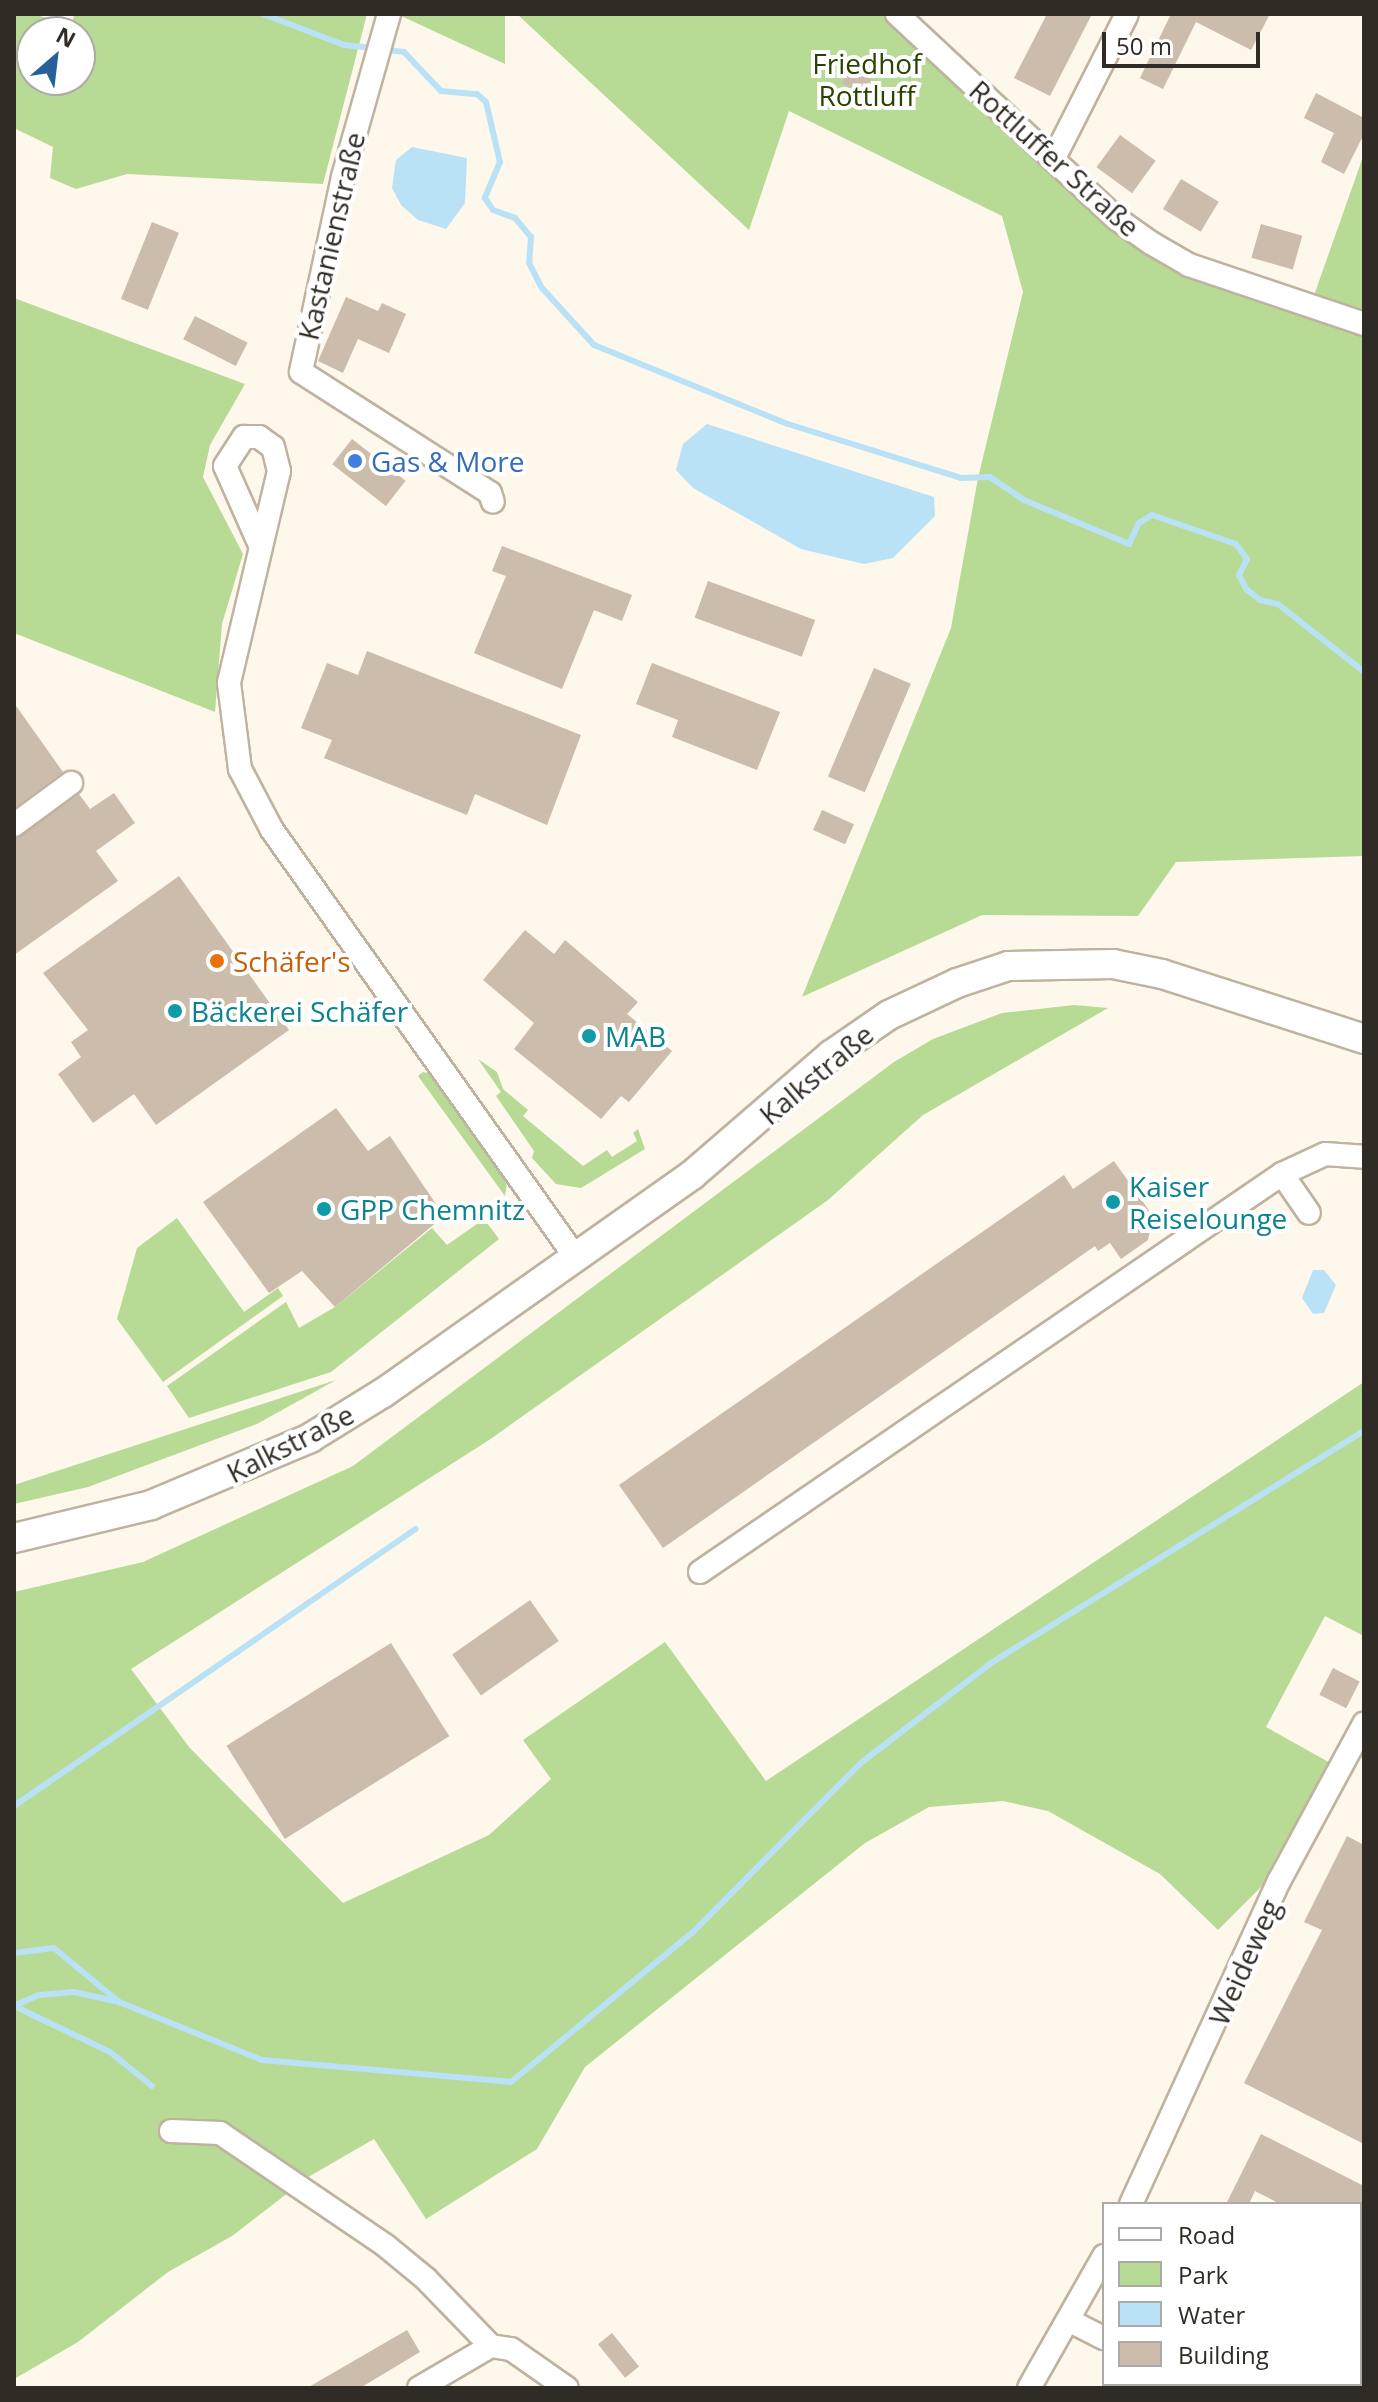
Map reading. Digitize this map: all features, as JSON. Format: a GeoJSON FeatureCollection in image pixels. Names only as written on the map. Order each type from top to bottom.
{"type":"FeatureCollection","features":[{"type":"Feature","properties":{"kind":"main road","name":"Kalkstraße"},"geometry":{"type":"LineString","coordinates":[[14,1538],[151,1505],[310,1438],[383,1393],[574,1255],[692,1175],[759,1122],[831,1055],[889,1015],[1008,966],[1113,964],[1162,974],[1364,1039]]}},
{"type":"Feature","properties":{"kind":"main road","name":"Kalkstraße"},"geometry":{"type":"LineString","coordinates":[[1319,1025],[1364,1052]]}},
{"type":"Feature","properties":{"kind":"street","name":"Kastanienstraße"},"geometry":{"type":"LineString","coordinates":[[389,14],[343,177],[301,372],[490,493],[493,502]]}},
{"type":"Feature","properties":{"kind":"street","name":"Rottluffer Straße"},"geometry":{"type":"LineString","coordinates":[[897,14],[1117,219],[1189,265],[1364,324]]}},
{"type":"Feature","properties":{"kind":"street"},"geometry":{"type":"LineString","coordinates":[[1054,158],[1127,14]]}},
{"type":"Feature","properties":{"kind":"street"},"geometry":{"type":"LineString","coordinates":[[260,545],[229,683],[240,769],[272,830],[574,1255]]}},
{"type":"Feature","properties":{"kind":"street"},"geometry":{"type":"LineString","coordinates":[[14,825],[71,783]]}},
{"type":"Feature","properties":{"kind":"street"},"geometry":{"type":"LineString","coordinates":[[700,1572],[1282,1174],[1325,1154],[1364,1157]]}},
{"type":"Feature","properties":{"kind":"street"},"geometry":{"type":"LineString","coordinates":[[1282,1174],[1309,1213]]}},
{"type":"Feature","properties":{"kind":"street","name":"Weideweg"},"geometry":{"type":"LineString","coordinates":[[1132,2202],[1279,1881],[1364,1724]]}},
{"type":"Feature","properties":{"kind":"street"},"geometry":{"type":"LineString","coordinates":[[171,2131],[220,2133],[386,2246],[426,2279],[491,2346],[511,2349],[567,2388]]}},
{"type":"Feature","properties":{"kind":"street"},"geometry":{"type":"LineString","coordinates":[[1029,2388],[1070,2321],[1102,2260]]}},
{"type":"Feature","properties":{"kind":"street"},"geometry":{"type":"LineString","coordinates":[[1070,2321],[1102,2337]]}},
{"type":"Feature","properties":{"kind":"street"},"geometry":{"type":"LineString","coordinates":[[419,2388],[491,2346]]}},
{"type":"Feature","properties":{"kind":"green space"},"geometry":{"type":"Polygon","coordinates":[[[14,14],[40,16],[16,16],[16,96],[96,96],[96,16],[75,14],[367,14],[323,184],[127,174],[76,189],[50,178],[53,147],[14,128],[14,14]]]}},
{"type":"Feature","properties":{"kind":"green space"},"geometry":{"type":"Polygon","coordinates":[[[400,14],[505,14],[505,64],[399,15],[400,14]]]}},
{"type":"Feature","properties":{"kind":"green space","name":"Friedhof Rottluff"},"geometry":{"type":"Polygon","coordinates":[[[517,14],[890,14],[1187,274],[1364,335],[1364,856],[1176,862],[1138,916],[982,915],[802,997],[951,628],[978,478],[1023,292],[1002,216],[789,111],[749,230],[517,14]]]}},
{"type":"Feature","properties":{"kind":"green space"},"geometry":{"type":"Polygon","coordinates":[[[1364,154],[1364,314],[1312,301],[1364,154]]]}},
{"type":"Feature","properties":{"kind":"green space"},"geometry":{"type":"Polygon","coordinates":[[[14,298],[245,384],[210,445],[203,477],[243,554],[222,624],[215,712],[14,633],[14,298]]]}},
{"type":"Feature","properties":{"kind":"green space"},"geometry":{"type":"Polygon","coordinates":[[[1074,1005],[1108,1008],[923,1115],[828,1200],[489,1440],[131,1669],[189,1747],[343,1903],[489,1835],[551,1779],[523,1740],[665,1642],[766,1781],[1364,1382],[1364,1636],[1325,1616],[1266,1727],[1332,1764],[1267,1881],[1218,1930],[1160,1874],[1048,1811],[1003,1801],[929,1807],[865,1843],[585,2067],[537,2149],[426,2219],[374,2139],[310,2176],[232,2236],[168,2272],[78,2342],[14,2379],[14,1592],[143,1562],[353,1466],[894,1062],[933,1039],[1002,1013],[1074,1005]]]}},
{"type":"Feature","properties":{"kind":"green space"},"geometry":{"type":"Polygon","coordinates":[[[478,1059],[497,1072],[503,1089],[528,1110],[523,1116],[583,1166],[607,1150],[612,1157],[637,1141],[633,1133],[638,1129],[645,1149],[581,1188],[556,1184],[532,1158],[534,1151],[496,1096],[501,1092],[478,1059]]]}},
{"type":"Feature","properties":{"kind":"green space"},"geometry":{"type":"Polygon","coordinates":[[[423,1072],[431,1074],[507,1182],[505,1196],[418,1076],[423,1072]]]}},
{"type":"Feature","properties":{"kind":"green space"},"geometry":{"type":"Polygon","coordinates":[[[177,1218],[244,1312],[278,1288],[283,1296],[163,1382],[117,1319],[137,1248],[177,1218]]]}},
{"type":"Feature","properties":{"kind":"green space"},"geometry":{"type":"Polygon","coordinates":[[[484,1219],[499,1239],[331,1372],[189,1418],[167,1386],[286,1302],[299,1328],[335,1307],[432,1228],[447,1245],[484,1219]]]}},
{"type":"Feature","properties":{"kind":"green space"},"geometry":{"type":"Polygon","coordinates":[[[336,1380],[257,1424],[88,1487],[14,1504],[14,1485],[336,1380]]]}},
{"type":"Feature","properties":{"kind":"water"},"geometry":{"type":"Polygon","coordinates":[[[412,147],[467,158],[465,203],[446,229],[418,220],[401,205],[392,188],[396,160],[412,147]]]}},
{"type":"Feature","properties":{"kind":"water"},"geometry":{"type":"Polygon","coordinates":[[[707,424],[934,497],[935,516],[893,558],[864,564],[801,549],[693,488],[676,470],[683,444],[707,424]]]}},
{"type":"Feature","properties":{"kind":"water"},"geometry":{"type":"Polygon","coordinates":[[[1313,1270],[1324,1270],[1336,1285],[1324,1313],[1313,1314],[1302,1298],[1313,1270]]]}},
{"type":"Feature","properties":{"kind":"building"},"geometry":{"type":"Polygon","coordinates":[[[1047,14],[1092,14],[1050,96],[1014,78],[1047,14]]]}},
{"type":"Feature","properties":{"kind":"building"},"geometry":{"type":"Polygon","coordinates":[[[1171,14],[1270,14],[1251,50],[1196,22],[1163,89],[1140,78],[1171,14]]]}},
{"type":"Feature","properties":{"kind":"building"},"geometry":{"type":"Polygon","coordinates":[[[856,58],[876,69],[862,95],[842,83],[856,58]]]}},
{"type":"Feature","properties":{"kind":"building"},"geometry":{"type":"Polygon","coordinates":[[[1316,93],[1364,118],[1364,134],[1344,174],[1321,162],[1334,133],[1304,118],[1316,93]]]}},
{"type":"Feature","properties":{"kind":"building"},"geometry":{"type":"Polygon","coordinates":[[[1120,135],[1156,161],[1132,193],[1096,167],[1120,135]]]}},
{"type":"Feature","properties":{"kind":"building"},"geometry":{"type":"Polygon","coordinates":[[[1181,179],[1219,202],[1201,232],[1163,209],[1181,179]]]}},
{"type":"Feature","properties":{"kind":"building"},"geometry":{"type":"Polygon","coordinates":[[[152,222],[179,233],[148,310],[121,299],[152,222]]]}},
{"type":"Feature","properties":{"kind":"building"},"geometry":{"type":"Polygon","coordinates":[[[1261,224],[1302,236],[1293,269],[1251,258],[1261,224]]]}},
{"type":"Feature","properties":{"kind":"building"},"geometry":{"type":"Polygon","coordinates":[[[346,297],[378,311],[382,303],[406,314],[389,353],[358,339],[343,373],[318,361],[346,297]]]}},
{"type":"Feature","properties":{"kind":"building"},"geometry":{"type":"Polygon","coordinates":[[[195,316],[248,343],[236,366],[183,339],[195,316]]]}},
{"type":"Feature","properties":{"kind":"building"},"geometry":{"type":"Polygon","coordinates":[[[352,439],[406,481],[386,506],[332,464],[352,439]]]}},
{"type":"Feature","properties":{"kind":"building"},"geometry":{"type":"Polygon","coordinates":[[[502,546],[632,595],[622,621],[594,610],[562,689],[474,653],[506,576],[492,571],[502,546]]]}},
{"type":"Feature","properties":{"kind":"building"},"geometry":{"type":"Polygon","coordinates":[[[708,581],[815,620],[802,657],[695,618],[708,581]]]}},
{"type":"Feature","properties":{"kind":"building"},"geometry":{"type":"Polygon","coordinates":[[[367,651],[581,735],[547,825],[475,794],[467,815],[324,758],[332,740],[301,728],[327,663],[358,675],[367,651]]]}},
{"type":"Feature","properties":{"kind":"building"},"geometry":{"type":"Polygon","coordinates":[[[652,663],[780,712],[757,770],[672,737],[678,720],[636,704],[652,663]]]}},
{"type":"Feature","properties":{"kind":"building"},"geometry":{"type":"Polygon","coordinates":[[[874,668],[911,684],[865,792],[828,777],[874,668]]]}},
{"type":"Feature","properties":{"kind":"building"},"geometry":{"type":"Polygon","coordinates":[[[14,703],[63,772],[14,808],[14,703]]]}},
{"type":"Feature","properties":{"kind":"building"},"geometry":{"type":"Polygon","coordinates":[[[114,793],[135,823],[96,851],[118,881],[14,955],[14,839],[79,794],[90,809],[114,793]]]}},
{"type":"Feature","properties":{"kind":"building"},"geometry":{"type":"Polygon","coordinates":[[[822,810],[854,824],[845,844],[813,830],[822,810]]]}},
{"type":"Feature","properties":{"kind":"building","name":"Bäckerei Schäfer"},"geometry":{"type":"Polygon","coordinates":[[[179,876],[289,1030],[156,1125],[134,1094],[93,1123],[58,1074],[81,1057],[71,1042],[88,1030],[43,973],[179,876]]]}},
{"type":"Feature","properties":{"kind":"building","name":"MAB"},"geometry":{"type":"Polygon","coordinates":[[[525,930],[554,954],[565,940],[638,1002],[627,1014],[672,1051],[629,1102],[621,1096],[601,1119],[514,1049],[534,1023],[483,980],[525,930]]]}},
{"type":"Feature","properties":{"kind":"building","name":"GPP Chemnitz"},"geometry":{"type":"Polygon","coordinates":[[[336,1108],[368,1151],[390,1136],[444,1216],[335,1307],[302,1271],[269,1293],[203,1202],[336,1108]]]}},
{"type":"Feature","properties":{"kind":"building"},"geometry":{"type":"Polygon","coordinates":[[[1114,1161],[1153,1216],[1148,1240],[1121,1259],[1110,1243],[1098,1251],[1095,1246],[663,1548],[619,1485],[1064,1175],[1073,1189],[1114,1161]]]}},
{"type":"Feature","properties":{"kind":"building"},"geometry":{"type":"Polygon","coordinates":[[[530,1600],[559,1641],[481,1695],[452,1654],[530,1600]]]}},
{"type":"Feature","properties":{"kind":"building"},"geometry":{"type":"Polygon","coordinates":[[[391,1643],[449,1736],[285,1839],[226,1746],[391,1643]]]}},
{"type":"Feature","properties":{"kind":"building"},"geometry":{"type":"Polygon","coordinates":[[[1333,1668],[1360,1682],[1346,1708],[1319,1695],[1333,1668]]]}},
{"type":"Feature","properties":{"kind":"building"},"geometry":{"type":"Polygon","coordinates":[[[1347,1836],[1364,1845],[1364,2144],[1244,2083],[1322,1930],[1304,1922],[1347,1836]]]}},
{"type":"Feature","properties":{"kind":"building"},"geometry":{"type":"Polygon","coordinates":[[[1261,2134],[1364,2186],[1364,2204],[1276,2202],[1255,2191],[1250,2202],[1227,2202],[1261,2134]]]}},
{"type":"Feature","properties":{"kind":"building"},"geometry":{"type":"Polygon","coordinates":[[[407,2330],[420,2352],[360,2388],[307,2388],[407,2330]]]}},
{"type":"Feature","properties":{"kind":"building"},"geometry":{"type":"Polygon","coordinates":[[[612,2333],[639,2366],[625,2378],[598,2344],[612,2333]]]}},
{"type":"Feature","properties":{"kind":"waterway"},"geometry":{"type":"LineString","coordinates":[[263,14],[344,45],[375,48]]}},
{"type":"Feature","properties":{"kind":"waterway"},"geometry":{"type":"LineString","coordinates":[[386,50],[404,52],[441,91],[477,94],[486,102],[500,162],[485,198],[493,210],[515,218],[531,237],[529,263],[542,288],[594,345],[788,424],[961,478],[990,477],[1024,500],[1129,544],[1139,523],[1152,515],[1236,544],[1247,559],[1239,575],[1246,589],[1260,600],[1278,604],[1364,672]]}},
{"type":"Feature","properties":{"kind":"waterway"},"geometry":{"type":"LineString","coordinates":[[14,1953],[54,1948],[119,2002],[262,2060],[511,2082],[692,1933],[862,1762],[991,1663],[1364,1431]]}},
{"type":"Feature","properties":{"kind":"waterway"},"geometry":{"type":"LineString","coordinates":[[14,1806],[416,1529]]}},
{"type":"Feature","properties":{"kind":"waterway"},"geometry":{"type":"LineString","coordinates":[[14,2006],[39,1995],[74,1992],[115,2001]]}},
{"type":"Feature","properties":{"kind":"waterway"},"geometry":{"type":"LineString","coordinates":[[14,2006],[110,2052],[152,2086]]}},
{"type":"Feature","properties":{"kind":"place","name":"Gas & More"},"geometry":{"type":"Point","coordinates":[355,461]}},
{"type":"Feature","properties":{"kind":"place","name":"Schäfer's"},"geometry":{"type":"Point","coordinates":[217,961]}},
{"type":"Feature","properties":{"kind":"place","name":"Bäckerei Schäfer"},"geometry":{"type":"Point","coordinates":[175,1011]}},
{"type":"Feature","properties":{"kind":"place","name":"MAB"},"geometry":{"type":"Point","coordinates":[589,1036]}},
{"type":"Feature","properties":{"kind":"place","name":"Kaiser Reiselounge"},"geometry":{"type":"Point","coordinates":[1113,1202]}},
{"type":"Feature","properties":{"kind":"place","name":"GPP Chemnitz"},"geometry":{"type":"Point","coordinates":[324,1209]}}]}
